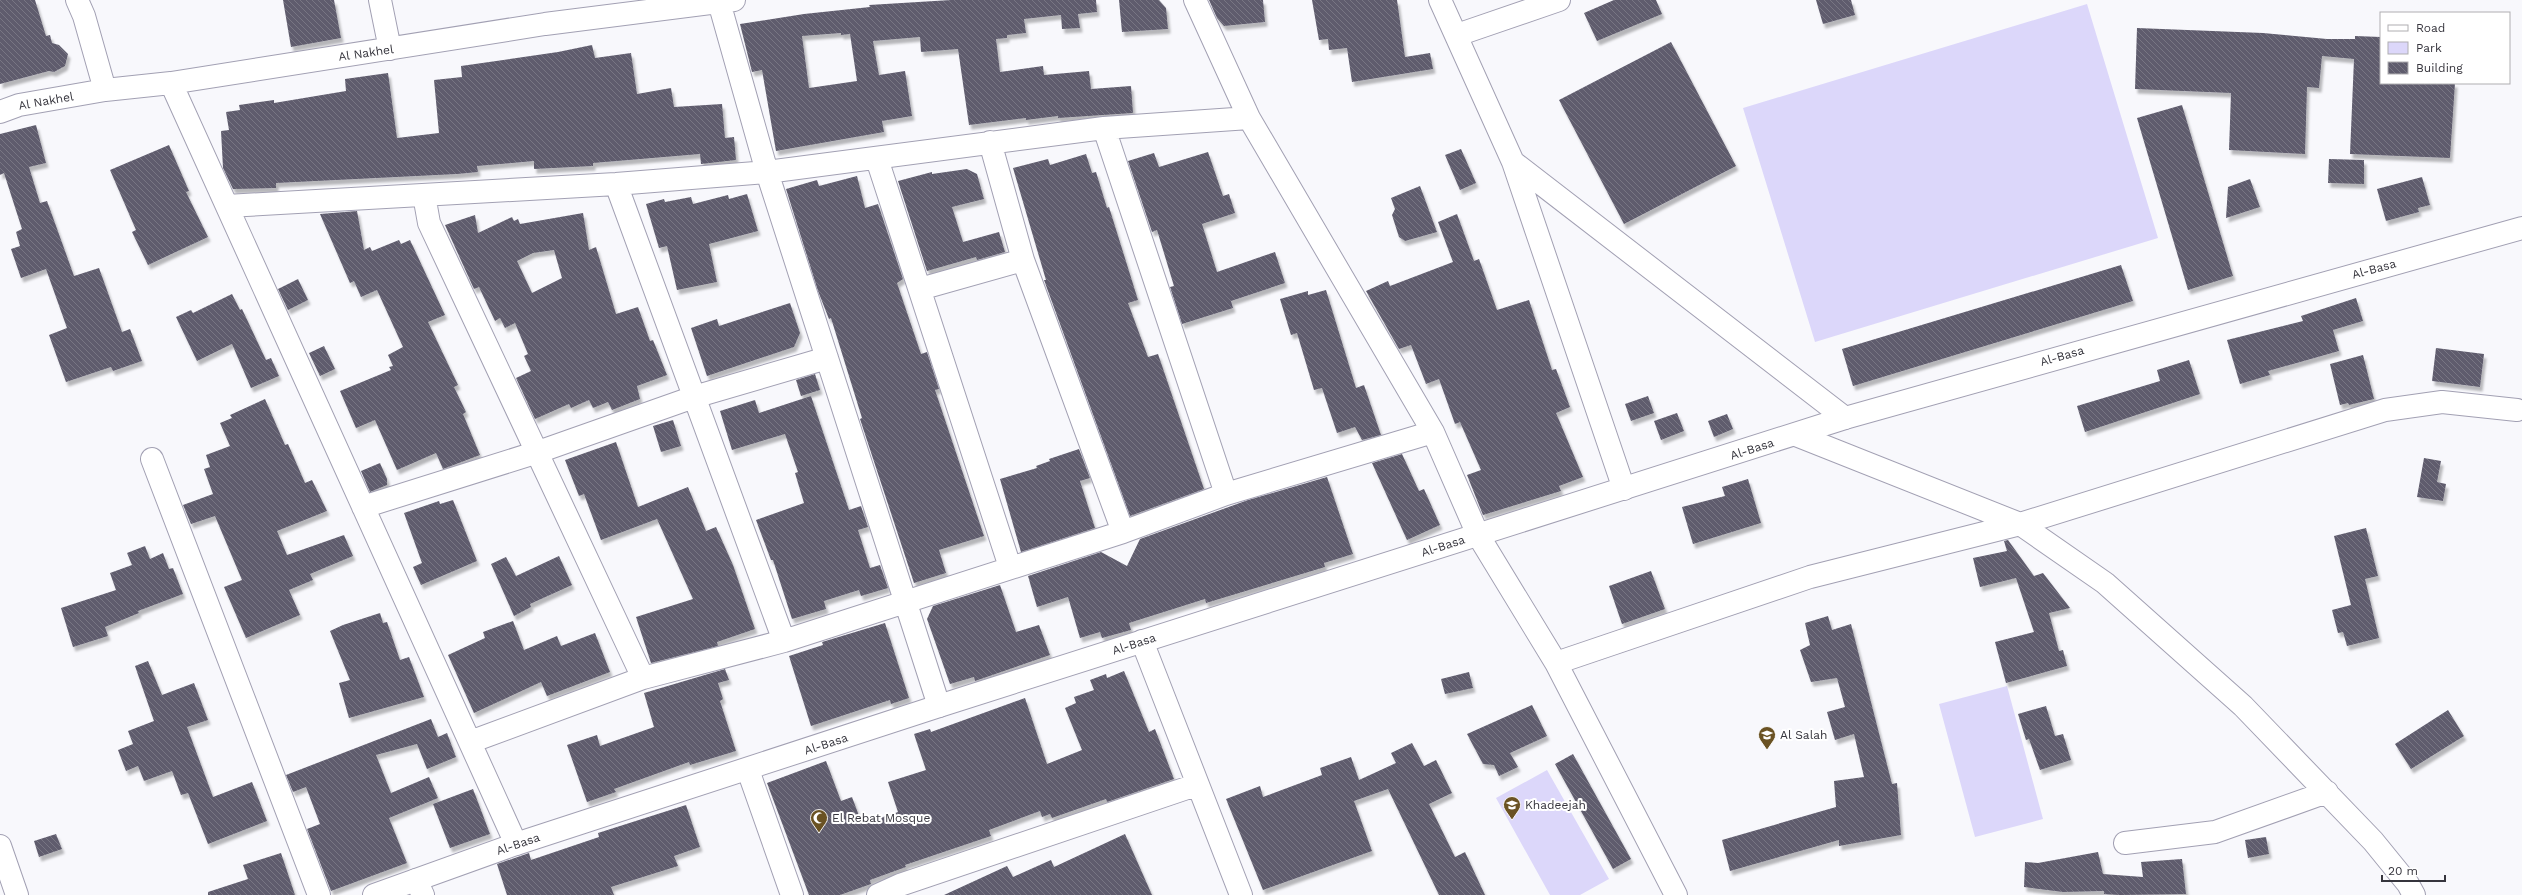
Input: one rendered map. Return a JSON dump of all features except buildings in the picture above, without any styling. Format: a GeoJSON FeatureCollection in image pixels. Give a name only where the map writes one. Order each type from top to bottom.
{"type":"FeatureCollection","features":[{"type":"Feature","properties":{"kind":"street"},"geometry":{"type":"LineString","coordinates":[[77,0],[84,16],[106,90]]}},
{"type":"Feature","properties":{"kind":"street"},"geometry":{"type":"LineString","coordinates":[[380,0],[390,49]]}},
{"type":"Feature","properties":{"kind":"street"},"geometry":{"type":"LineString","coordinates":[[1195,0],[1249,118],[1433,432],[1478,535],[1556,664],[1676,895]]}},
{"type":"Feature","properties":{"kind":"street"},"geometry":{"type":"LineString","coordinates":[[1440,0],[1513,162],[1624,489]]}},
{"type":"Feature","properties":{"kind":"street"},"geometry":{"type":"LineString","coordinates":[[1457,35],[1559,0]]}},
{"type":"Feature","properties":{"kind":"street"},"geometry":{"type":"LineString","coordinates":[[726,1],[767,172],[904,602],[939,706]]}},
{"type":"Feature","properties":{"kind":"street","name":"Al Nakhel"},"geometry":{"type":"LineString","coordinates":[[0,112],[19,105],[106,90],[171,84],[546,24],[726,1]]}},
{"type":"Feature","properties":{"kind":"street"},"geometry":{"type":"LineString","coordinates":[[171,84],[516,844]]}},
{"type":"Feature","properties":{"kind":"street"},"geometry":{"type":"LineString","coordinates":[[227,206],[616,184],[767,172],[877,159],[990,142],[1104,128],[1249,118]]}},
{"type":"Feature","properties":{"kind":"street"},"geometry":{"type":"LineString","coordinates":[[1104,128],[1226,494]]}},
{"type":"Feature","properties":{"kind":"street"},"geometry":{"type":"LineString","coordinates":[[990,142],[1023,260],[1123,532]]}},
{"type":"Feature","properties":{"kind":"street"},"geometry":{"type":"LineString","coordinates":[[877,159],[1010,567]]}},
{"type":"Feature","properties":{"kind":"street"},"geometry":{"type":"LineString","coordinates":[[1513,162],[1845,418]]}},
{"type":"Feature","properties":{"kind":"street"},"geometry":{"type":"LineString","coordinates":[[616,184],[784,640]]}},
{"type":"Feature","properties":{"kind":"street"},"geometry":{"type":"LineString","coordinates":[[424,195],[429,223],[643,678]]}},
{"type":"Feature","properties":{"kind":"street","name":"Al-Basa"},"geometry":{"type":"LineString","coordinates":[[374,895],[419,887],[516,844],[748,770],[939,706],[1796,435],[1845,418],[2522,228]]}},
{"type":"Feature","properties":{"kind":"street"},"geometry":{"type":"LineString","coordinates":[[920,289],[1023,260]]}},
{"type":"Feature","properties":{"kind":"street"},"geometry":{"type":"LineString","coordinates":[[363,507],[538,452],[694,397],[827,358]]}},
{"type":"Feature","properties":{"kind":"street"},"geometry":{"type":"LineString","coordinates":[[1556,664],[1810,577],[2020,524],[2385,410],[2442,402],[2516,410]]}},
{"type":"Feature","properties":{"kind":"street"},"geometry":{"type":"LineString","coordinates":[[470,742],[643,678],[784,640],[1123,532],[1226,494],[1433,432]]}},
{"type":"Feature","properties":{"kind":"street"},"geometry":{"type":"LineString","coordinates":[[1796,435],[2020,524],[2105,583],[2243,706],[2373,841],[2408,884],[2414,895]]}},
{"type":"Feature","properties":{"kind":"street"},"geometry":{"type":"LineString","coordinates":[[152,459],[319,895]]}},
{"type":"Feature","properties":{"kind":"street"},"geometry":{"type":"LineString","coordinates":[[1142,641],[1196,784],[1241,895]]}},
{"type":"Feature","properties":{"kind":"street"},"geometry":{"type":"LineString","coordinates":[[748,770],[792,895]]}},
{"type":"Feature","properties":{"kind":"street"},"geometry":{"type":"LineString","coordinates":[[878,895],[900,885],[1196,784]]}},
{"type":"Feature","properties":{"kind":"street"},"geometry":{"type":"LineString","coordinates":[[2124,843],[2215,832],[2327,792]]}},
{"type":"Feature","properties":{"kind":"street"},"geometry":{"type":"LineString","coordinates":[[0,846],[17,895]]}},
{"type":"Feature","properties":{"kind":"green space"},"geometry":{"type":"Polygon","coordinates":[[[2087,4],[2158,238],[1815,342],[1743,108],[2087,4]]]}},
{"type":"Feature","properties":{"kind":"green space"},"geometry":{"type":"Polygon","coordinates":[[[2007,686],[2043,819],[1975,837],[1939,704],[2007,686]]]}},
{"type":"Feature","properties":{"kind":"green space"},"geometry":{"type":"Polygon","coordinates":[[[1547,770],[1609,879],[1580,895],[1550,895],[1496,798],[1547,770]]]}},
{"type":"Feature","properties":{"kind":"place","name":"Al Salah"},"geometry":{"type":"Point","coordinates":[1767,750]}},
{"type":"Feature","properties":{"kind":"place","name":"Khadeejah"},"geometry":{"type":"Point","coordinates":[1512,820]}},
{"type":"Feature","properties":{"kind":"place","name":"El Rebat Mosque"},"geometry":{"type":"Point","coordinates":[819,833]}}]}
